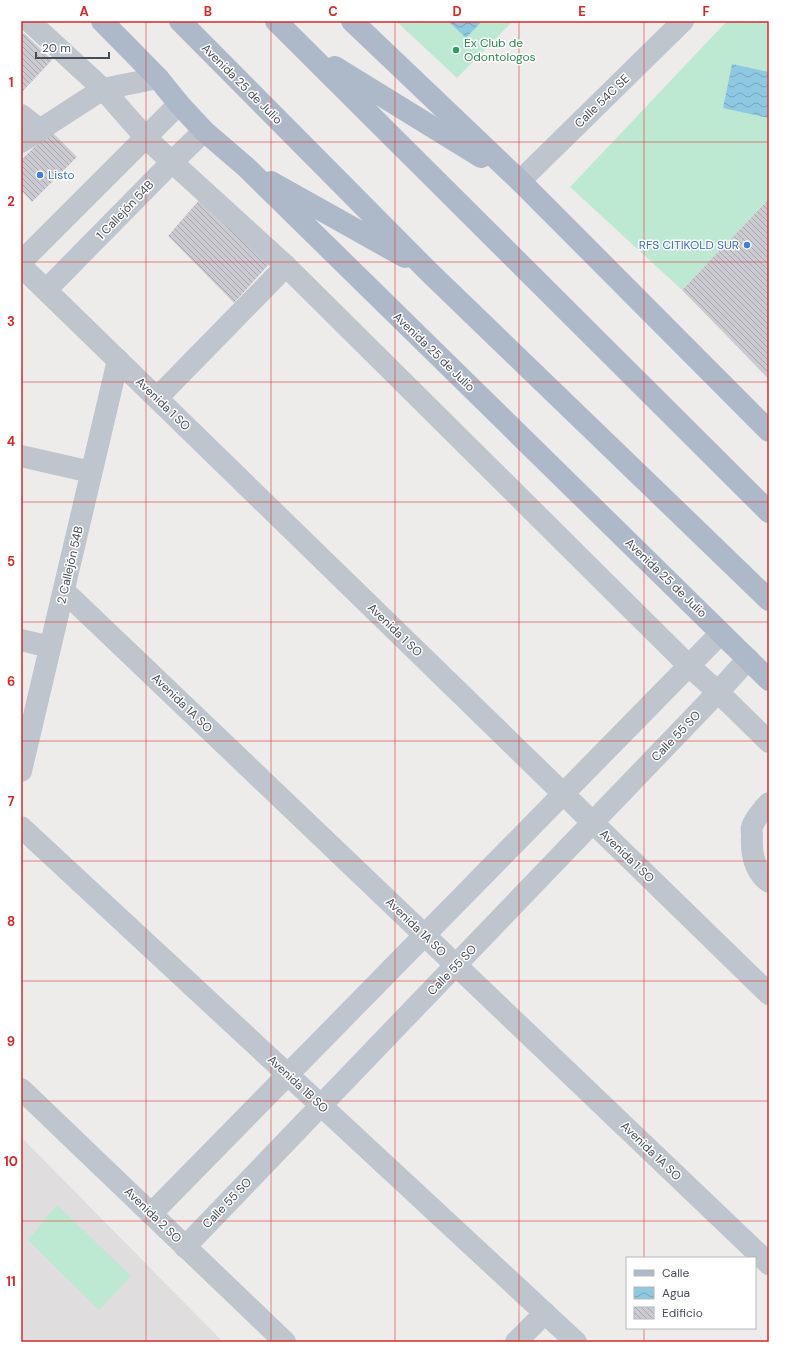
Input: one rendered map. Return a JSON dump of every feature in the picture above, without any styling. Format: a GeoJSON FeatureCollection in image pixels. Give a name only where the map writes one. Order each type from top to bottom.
{"type":"FeatureCollection","features":[{"type":"Feature","properties":{"kind":"main road","name":"Avenida 25 de Julio"},"geometry":{"type":"LineString","coordinates":[[102,21],[158,78],[204,131],[246,168],[769,680]]}},
{"type":"Feature","properties":{"kind":"main road","name":"Avenida 25 de Julio"},"geometry":{"type":"LineString","coordinates":[[180,21],[428,271],[769,600]]}},
{"type":"Feature","properties":{"kind":"main road"},"geometry":{"type":"LineString","coordinates":[[276,21],[304,47],[769,512]]}},
{"type":"Feature","properties":{"kind":"main road"},"geometry":{"type":"LineString","coordinates":[[352,21],[520,180],[769,431]]}},
{"type":"Feature","properties":{"kind":"main road"},"geometry":{"type":"LineString","coordinates":[[304,47],[520,180]]}},
{"type":"Feature","properties":{"kind":"main road"},"geometry":{"type":"LineString","coordinates":[[246,168],[428,271]]}},
{"type":"Feature","properties":{"kind":"street"},"geometry":{"type":"LineString","coordinates":[[29,21],[103,89],[146,138],[286,266],[689,666],[769,742]]}},
{"type":"Feature","properties":{"kind":"street","name":"Calle 54C SE"},"geometry":{"type":"LineString","coordinates":[[520,180],[683,21]]}},
{"type":"Feature","properties":{"kind":"street"},"geometry":{"type":"LineString","coordinates":[[21,142],[103,89],[158,78]]}},
{"type":"Feature","properties":{"kind":"street"},"geometry":{"type":"LineString","coordinates":[[21,262],[179,104]]}},
{"type":"Feature","properties":{"kind":"street"},"geometry":{"type":"LineString","coordinates":[[21,115],[40,130]]}},
{"type":"Feature","properties":{"kind":"street","name":"1 Callejón 54B"},"geometry":{"type":"LineString","coordinates":[[46,290],[204,131]]}},
{"type":"Feature","properties":{"kind":"street","name":"Avenida 1 SO"},"geometry":{"type":"LineString","coordinates":[[21,266],[769,994]]}},
{"type":"Feature","properties":{"kind":"street"},"geometry":{"type":"LineString","coordinates":[[157,398],[286,266]]}},
{"type":"Feature","properties":{"kind":"street","name":"2 Callejón 54B"},"geometry":{"type":"LineString","coordinates":[[21,771],[118,360]]}},
{"type":"Feature","properties":{"kind":"street"},"geometry":{"type":"LineString","coordinates":[[21,456],[92,472]]}},
{"type":"Feature","properties":{"kind":"street","name":"Avenida 1A SO"},"geometry":{"type":"LineString","coordinates":[[64,591],[769,1264]]}},
{"type":"Feature","properties":{"kind":"street"},"geometry":{"type":"LineString","coordinates":[[151,1214],[721,633]]}},
{"type":"Feature","properties":{"kind":"street"},"geometry":{"type":"LineString","coordinates":[[21,640],[50,647]]}},
{"type":"Feature","properties":{"kind":"street","name":"Calle 55 SO"},"geometry":{"type":"LineString","coordinates":[[185,1247],[593,823],[748,659]]}},
{"type":"Feature","properties":{"kind":"street"},"geometry":{"type":"LineString","coordinates":[[769,803],[752,826],[751,850],[756,867],[769,882]]}},
{"type":"Feature","properties":{"kind":"street","name":"Avenida 1B SO"},"geometry":{"type":"LineString","coordinates":[[21,827],[576,1342]]}},
{"type":"Feature","properties":{"kind":"street","name":"Avenida 2 SO"},"geometry":{"type":"LineString","coordinates":[[21,1089],[285,1342]]}},
{"type":"Feature","properties":{"kind":"street"},"geometry":{"type":"LineString","coordinates":[[516,1342],[545,1313]]}},
{"type":"Feature","properties":{"kind":"shaded area"},"geometry":{"type":"Polygon","coordinates":[[[21,1137],[223,1342],[21,1342],[21,1137]]]}},
{"type":"Feature","properties":{"kind":"green space","name":"Ex Club de Odontologos"},"geometry":{"type":"Polygon","coordinates":[[[396,21],[513,21],[457,78],[396,21]]]}},
{"type":"Feature","properties":{"kind":"green space"},"geometry":{"type":"Polygon","coordinates":[[[727,21],[769,21],[769,199],[682,290],[570,187],[727,21]]]}},
{"type":"Feature","properties":{"kind":"green space"},"geometry":{"type":"Polygon","coordinates":[[[57,1205],[131,1276],[99,1310],[28,1240],[57,1205]]]}},
{"type":"Feature","properties":{"kind":"water"},"geometry":{"type":"Polygon","coordinates":[[[448,21],[482,21],[466,38],[448,21]]]}},
{"type":"Feature","properties":{"kind":"water"},"geometry":{"type":"Polygon","coordinates":[[[732,64],[769,72],[769,118],[723,108],[732,64]]]}},
{"type":"Feature","properties":{"kind":"building"},"geometry":{"type":"Polygon","coordinates":[[[24,33],[52,60],[21,93],[21,36],[24,33]]]}},
{"type":"Feature","properties":{"kind":"building","name":"Listo"},"geometry":{"type":"Polygon","coordinates":[[[51,131],[77,157],[32,202],[21,190],[21,160],[51,131]]]}},
{"type":"Feature","properties":{"kind":"building"},"geometry":{"type":"Polygon","coordinates":[[[200,199],[269,264],[234,303],[168,236],[200,199]]]}},
{"type":"Feature","properties":{"kind":"building","name":"RFS CITIKOLD SUR"},"geometry":{"type":"Polygon","coordinates":[[[769,199],[769,379],[682,290],[769,199]]]}},
{"type":"Feature","properties":{"kind":"place","name":"Ex Club de Odontologos"},"geometry":{"type":"Point","coordinates":[456,50]}},
{"type":"Feature","properties":{"kind":"place","name":"Listo"},"geometry":{"type":"Point","coordinates":[40,175]}},
{"type":"Feature","properties":{"kind":"place","name":"RFS CITIKOLD SUR"},"geometry":{"type":"Point","coordinates":[747,245]}}]}
